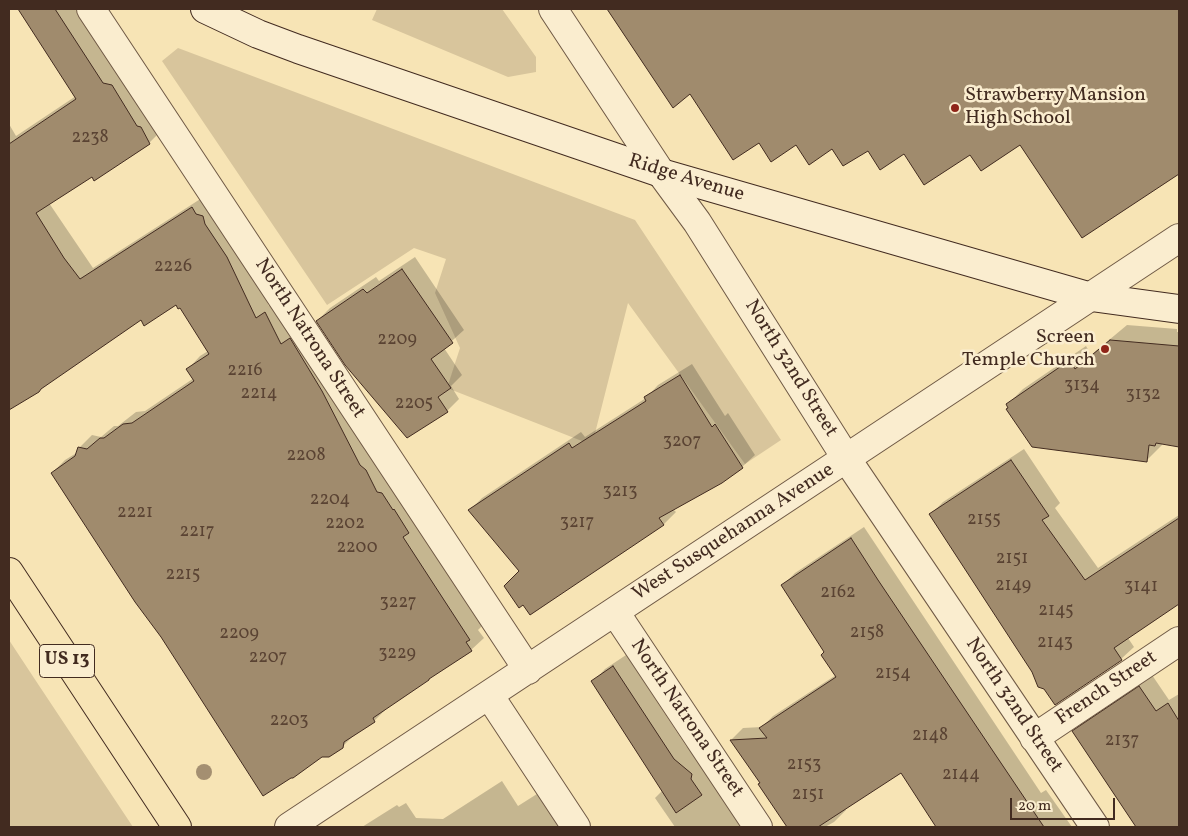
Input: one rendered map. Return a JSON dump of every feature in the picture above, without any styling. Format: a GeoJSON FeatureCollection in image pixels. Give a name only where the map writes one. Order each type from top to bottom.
{"type":"FeatureCollection","features":[{"type":"Feature","properties":{"kind":"main road","name":"US 13"},"geometry":{"type":"LineString","coordinates":[[9,572],[177,827]]}},
{"type":"Feature","properties":{"kind":"street","name":"North Natrona Street"},"geometry":{"type":"LineString","coordinates":[[91,9],[528,670]]}},
{"type":"Feature","properties":{"kind":"street","name":"Ridge Avenue"},"geometry":{"type":"LineString","coordinates":[[205,9],[258,34],[298,49],[661,173],[1091,296],[1179,309]]}},
{"type":"Feature","properties":{"kind":"street","name":"North 32nd Street"},"geometry":{"type":"LineString","coordinates":[[553,9],[661,173],[697,222],[846,458],[1095,827]]}},
{"type":"Feature","properties":{"kind":"street","name":"West Susquehanna Avenue"},"geometry":{"type":"LineString","coordinates":[[289,827],[1179,238]]}},
{"type":"Feature","properties":{"kind":"street","name":"North Natrona Street"},"geometry":{"type":"LineString","coordinates":[[615,612],[758,827]]}},
{"type":"Feature","properties":{"kind":"street","name":"French Street"},"geometry":{"type":"LineString","coordinates":[[1034,738],[1179,640]]}},
{"type":"Feature","properties":{"kind":"street"},"geometry":{"type":"LineString","coordinates":[[489,696],[576,827]]}},
{"type":"Feature","properties":{"kind":"shaded area"},"geometry":{"type":"Polygon","coordinates":[[[377,9],[502,9],[536,57],[536,72],[508,77],[372,20],[377,9]]]}},
{"type":"Feature","properties":{"kind":"shaded area"},"geometry":{"type":"Polygon","coordinates":[[[178,48],[635,220],[781,440],[745,464],[628,303],[592,445],[447,388],[460,348],[435,293],[446,259],[414,248],[327,305],[162,61],[178,48]]]}},
{"type":"Feature","properties":{"kind":"shaded area"},"geometry":{"type":"Polygon","coordinates":[[[9,640],[34,678],[133,827],[9,827],[9,640]]]}},
{"type":"Feature","properties":{"kind":"building"},"geometry":{"type":"Polygon","coordinates":[[[18,9],[55,9],[103,83],[112,85],[137,126],[141,127],[150,144],[94,181],[92,177],[36,213],[64,258],[80,279],[192,207],[196,214],[203,216],[205,224],[227,257],[256,318],[265,312],[281,344],[290,338],[322,391],[360,465],[366,470],[377,492],[382,493],[394,509],[409,533],[403,537],[470,640],[466,642],[472,651],[373,718],[375,722],[344,742],[343,748],[329,757],[322,757],[293,778],[263,796],[161,637],[135,602],[51,473],[75,456],[78,447],[87,449],[100,438],[104,438],[123,424],[132,423],[194,381],[186,369],[209,354],[180,308],[178,309],[176,305],[144,326],[141,320],[39,392],[9,410],[9,144],[76,99],[18,9]]]}},
{"type":"Feature","properties":{"kind":"building","name":"Strawberry Mansion High School"},"geometry":{"type":"Polygon","coordinates":[[[607,9],[1179,9],[1179,174],[1082,238],[1020,145],[981,171],[970,155],[924,185],[904,154],[880,170],[868,151],[843,166],[832,149],[809,165],[796,145],[771,162],[759,143],[733,160],[690,94],[673,108],[607,9]]]}},
{"type":"Feature","properties":{"kind":"building"},"geometry":{"type":"Polygon","coordinates":[[[402,269],[453,343],[431,359],[451,388],[438,397],[448,412],[407,438],[345,365],[316,321],[363,289],[367,293],[402,269]]]}},
{"type":"Feature","properties":{"kind":"building"},"geometry":{"type":"Polygon","coordinates":[[[1110,340],[1179,346],[1179,447],[1156,443],[1155,446],[1149,445],[1147,462],[1032,447],[1006,409],[1008,408],[1006,404],[1070,360],[1075,369],[1110,340]]]}},
{"type":"Feature","properties":{"kind":"building"},"geometry":{"type":"Polygon","coordinates":[[[680,375],[712,427],[715,424],[743,468],[722,483],[659,518],[664,525],[530,615],[523,605],[519,608],[504,586],[519,571],[468,510],[569,443],[572,448],[646,401],[644,397],[680,375]]]}},
{"type":"Feature","properties":{"kind":"building"},"geometry":{"type":"Polygon","coordinates":[[[1011,460],[1049,516],[1042,520],[1085,580],[1179,518],[1179,604],[1114,648],[1122,660],[1055,705],[1044,689],[1038,687],[1032,672],[929,514],[1011,460]]]}},
{"type":"Feature","properties":{"kind":"building"},"geometry":{"type":"Polygon","coordinates":[[[851,538],[1044,827],[936,827],[901,773],[818,827],[787,827],[758,784],[760,783],[730,740],[767,738],[759,728],[836,677],[821,655],[824,652],[781,585],[851,538]]]}},
{"type":"Feature","properties":{"kind":"building"},"geometry":{"type":"Polygon","coordinates":[[[613,666],[674,759],[692,774],[691,779],[702,795],[676,813],[591,681],[613,666]]]}},
{"type":"Feature","properties":{"kind":"building"},"geometry":{"type":"Polygon","coordinates":[[[1139,686],[1156,711],[1168,703],[1179,721],[1179,827],[1136,827],[1072,731],[1139,686]]]}},
{"type":"Feature","properties":{"kind":"place","name":"Strawberry Mansion High School"},"geometry":{"type":"Point","coordinates":[955,108]}},
{"type":"Feature","properties":{"kind":"place","name":"Screen Temple Church"},"geometry":{"type":"Point","coordinates":[1105,349]}}]}
